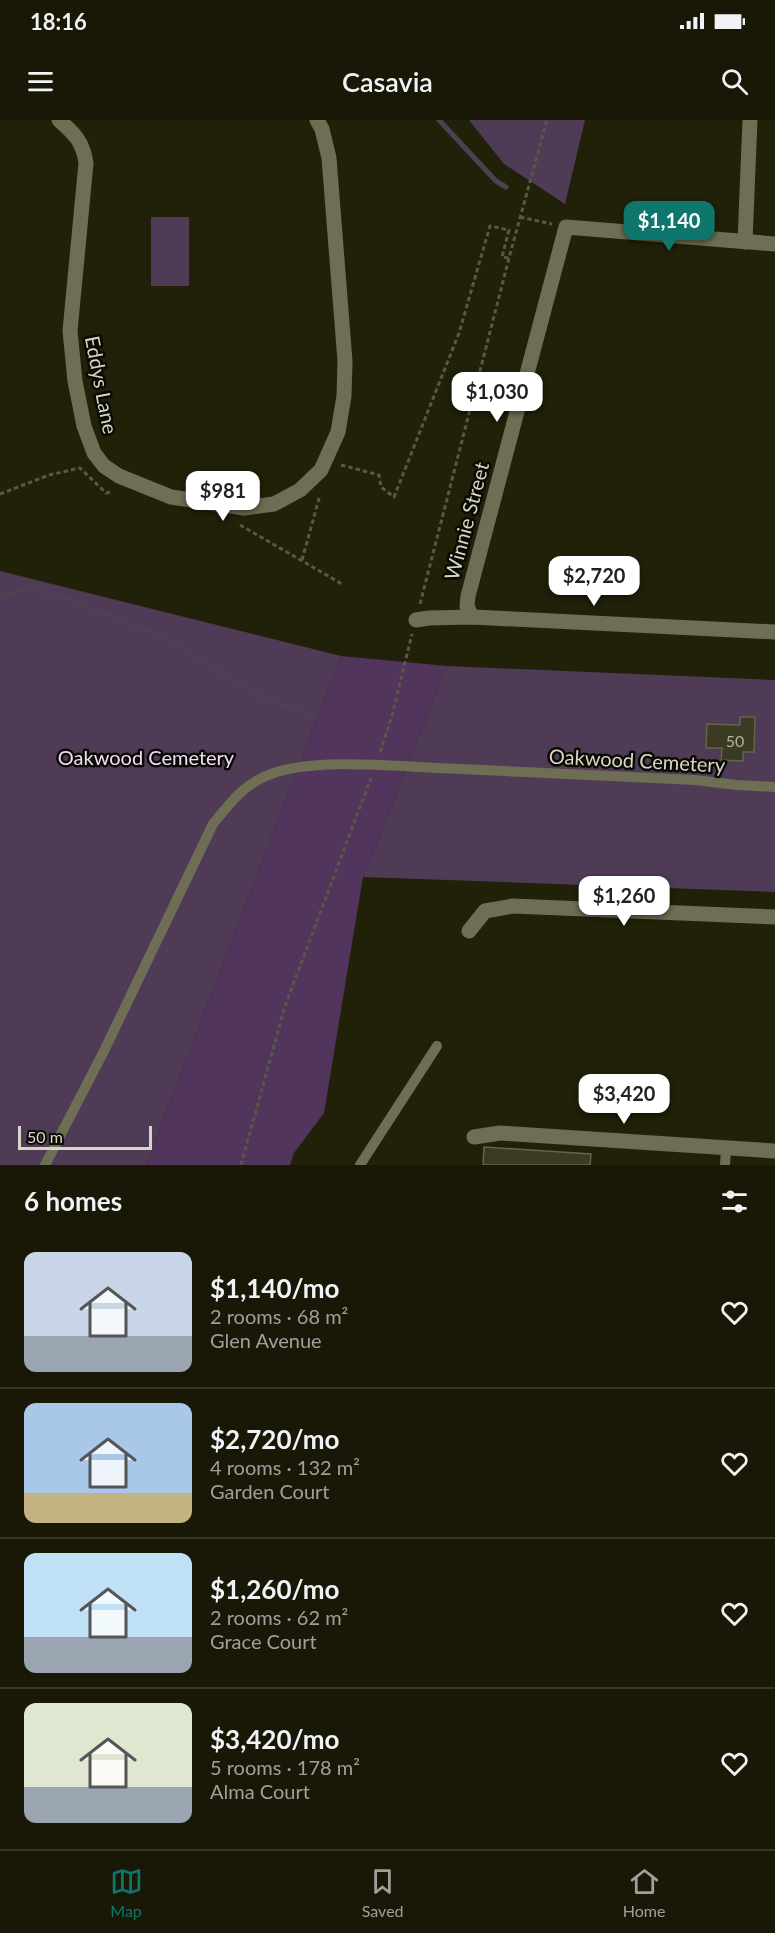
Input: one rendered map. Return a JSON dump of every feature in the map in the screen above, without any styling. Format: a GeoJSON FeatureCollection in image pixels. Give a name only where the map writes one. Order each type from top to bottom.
{"type":"FeatureCollection","features":[{"type":"Feature","properties":{"kind":"street","name":"Eddys Lane"},"geometry":{"type":"LineString","coordinates":[[59,120],[71,130],[84,148],[86,163],[70,330],[75,381],[84,426],[94,453],[104,466],[119,476],[171,497],[244,508],[274,504],[300,490],[321,470],[338,432],[344,396],[345,361],[328,158],[322,129],[317,120]]}},
{"type":"Feature","properties":{"kind":"street"},"geometry":{"type":"LineString","coordinates":[[745,242],[750,120]]}},
{"type":"Feature","properties":{"kind":"street"},"geometry":{"type":"LineString","coordinates":[[566,227],[775,244]]}},
{"type":"Feature","properties":{"kind":"street","name":"Winnie Street"},"geometry":{"type":"LineString","coordinates":[[472,616],[467,606],[468,596],[566,227]]}},
{"type":"Feature","properties":{"kind":"street"},"geometry":{"type":"LineString","coordinates":[[416,620],[472,616],[775,632]]}},
{"type":"Feature","properties":{"kind":"street"},"geometry":{"type":"LineString","coordinates":[[469,931],[485,911],[513,906],[775,917]]}},
{"type":"Feature","properties":{"kind":"street"},"geometry":{"type":"LineString","coordinates":[[474,1137],[500,1133],[775,1151]]}},
{"type":"Feature","properties":{"kind":"lane","name":"Oakwood Cemetery"},"geometry":{"type":"LineString","coordinates":[[45,1165],[114,1030],[213,824],[238,793],[271,774],[306,767],[334,765],[396,766],[695,780],[775,787]]}},
{"type":"Feature","properties":{"kind":"lane"},"geometry":{"type":"LineString","coordinates":[[360,1165],[437,1046]]}},
{"type":"Feature","properties":{"kind":"lane"},"geometry":{"type":"LineString","coordinates":[[725,1165],[726,1148]]}},
{"type":"Feature","properties":{"kind":"path"},"geometry":{"type":"LineString","coordinates":[[377,761],[392,716],[509,258],[548,120]]}},
{"type":"Feature","properties":{"kind":"path"},"geometry":{"type":"LineString","coordinates":[[520,217],[566,227]]}},
{"type":"Feature","properties":{"kind":"path"},"geometry":{"type":"LineString","coordinates":[[326,459],[379,475],[381,487],[394,497],[459,333],[490,226],[509,230],[502,258],[509,258]]}},
{"type":"Feature","properties":{"kind":"path"},"geometry":{"type":"LineString","coordinates":[[302,560],[321,492]]}},
{"type":"Feature","properties":{"kind":"path"},"geometry":{"type":"LineString","coordinates":[[240,1165],[285,1006],[373,772]]}},
{"type":"Feature","properties":{"kind":"green space"},"geometry":{"type":"Polygon","coordinates":[[[469,120],[585,120],[565,204],[504,164],[469,120]]]}},
{"type":"Feature","properties":{"kind":"green space"},"geometry":{"type":"Polygon","coordinates":[[[151,217],[189,217],[189,286],[151,286],[151,217]]]}},
{"type":"Feature","properties":{"kind":"green space","name":"Oakwood Cemetery"},"geometry":{"type":"Polygon","coordinates":[[[0,571],[341,656],[146,1165],[0,1165],[0,571]]]}},
{"type":"Feature","properties":{"kind":"green space"},"geometry":{"type":"Polygon","coordinates":[[[447,666],[775,680],[775,892],[363,877],[447,666]]]}},
{"type":"Feature","properties":{"kind":"shaded area"},"geometry":{"type":"Polygon","coordinates":[[[341,656],[447,666],[363,877],[324,1113],[294,1153],[290,1165],[146,1165],[341,656]]]}},
{"type":"Feature","properties":{"kind":"building"},"geometry":{"type":"Polygon","coordinates":[[[740,717],[755,717],[754,752],[743,752],[743,761],[721,760],[722,748],[706,748],[707,724],[740,725],[740,717]]]}},
{"type":"Feature","properties":{"kind":"building"},"geometry":{"type":"Polygon","coordinates":[[[484,1147],[591,1154],[590,1165],[483,1165],[484,1147]]]}},
{"type":"Feature","properties":{"kind":"waterway"},"geometry":{"type":"LineString","coordinates":[[439,120],[496,181],[506,187]]}},
{"type":"Feature","properties":{"kind":"waterway"},"geometry":{"type":"LineString","coordinates":[[0,596],[31,588],[68,599],[168,639],[255,694],[310,715]]}}]}
